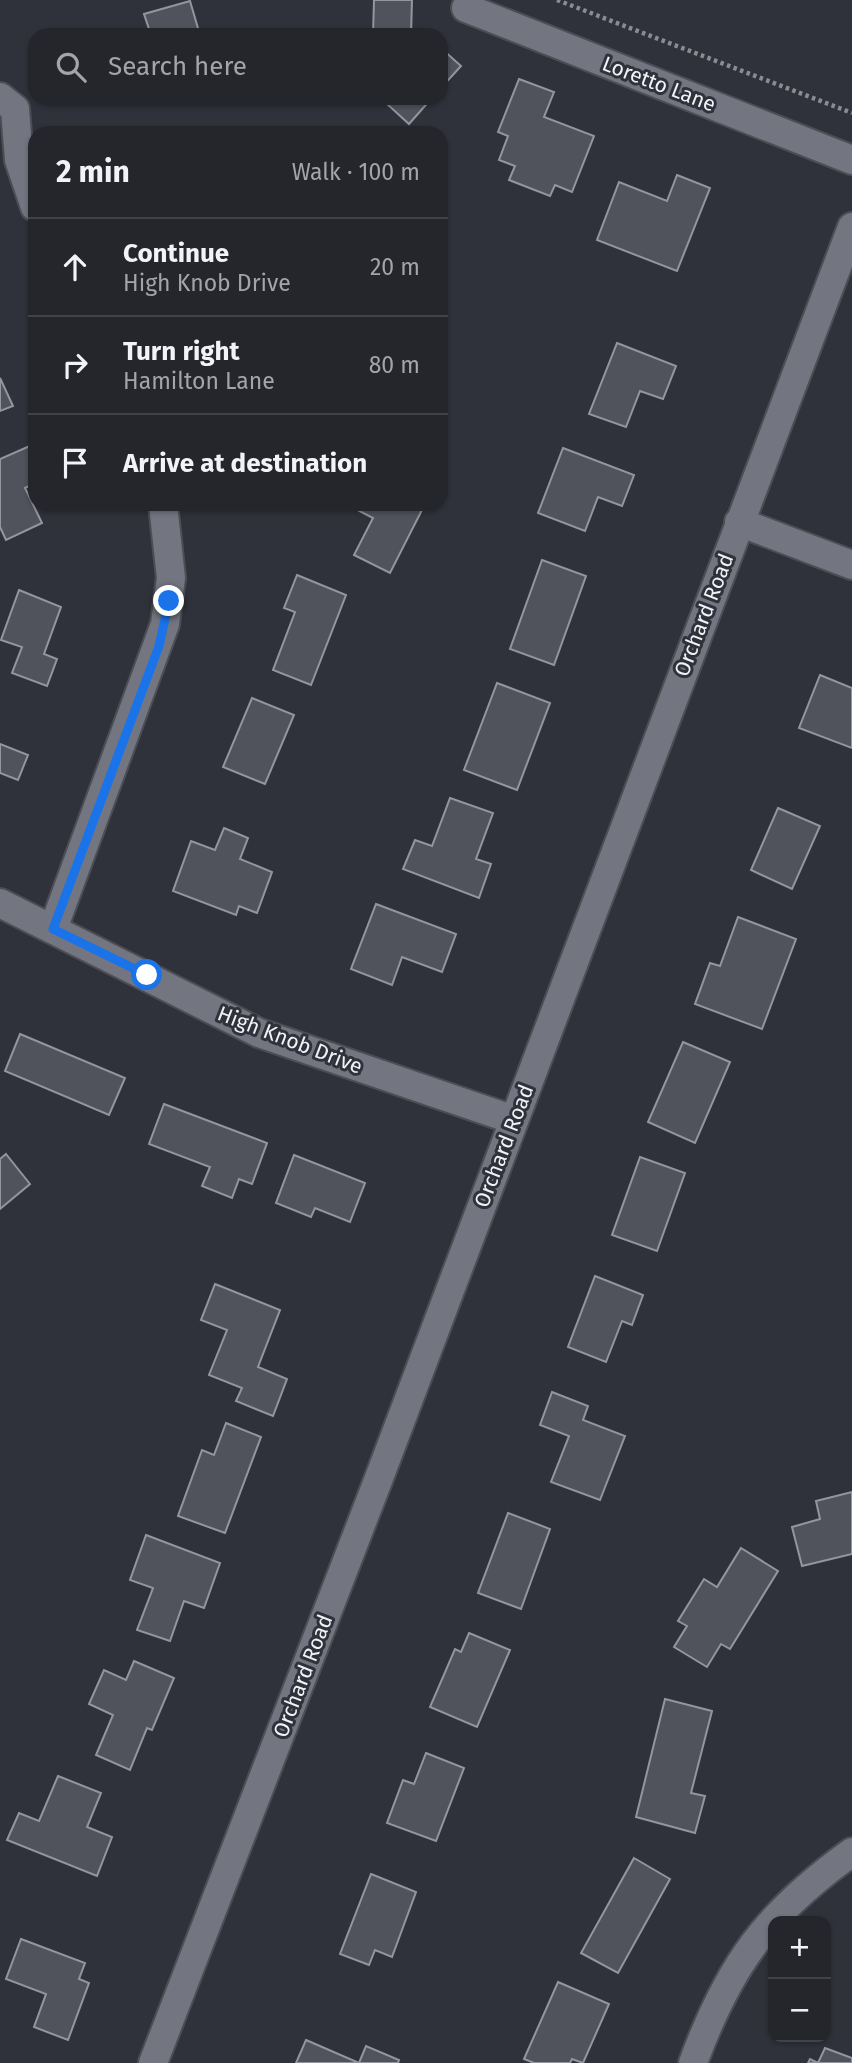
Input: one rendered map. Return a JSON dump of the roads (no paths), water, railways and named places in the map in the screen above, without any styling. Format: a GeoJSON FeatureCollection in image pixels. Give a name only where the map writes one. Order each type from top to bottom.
{"type":"FeatureCollection","features":[{"type":"Feature","properties":{"kind":"street","name":"Loretto Lane"},"geometry":{"type":"LineString","coordinates":[[466,8],[852,160]]}},
{"type":"Feature","properties":{"kind":"street"},"geometry":{"type":"LineString","coordinates":[[0,97],[15,109],[19,160],[28,186]]}},
{"type":"Feature","properties":{"kind":"street","name":"Orchard Road"},"geometry":{"type":"LineString","coordinates":[[153,2063],[852,227]]}},
{"type":"Feature","properties":{"kind":"street"},"geometry":{"type":"LineString","coordinates":[[53,929],[165,624],[171,578],[164,511]]}},
{"type":"Feature","properties":{"kind":"street"},"geometry":{"type":"LineString","coordinates":[[738,522],[852,565]]}},
{"type":"Feature","properties":{"kind":"street","name":"High Knob Drive"},"geometry":{"type":"LineString","coordinates":[[0,903],[259,1033],[514,1120]]}},
{"type":"Feature","properties":{"kind":"street"},"geometry":{"type":"LineString","coordinates":[[693,2063],[726,1984],[757,1937],[803,1889],[852,1852]]}}]}
